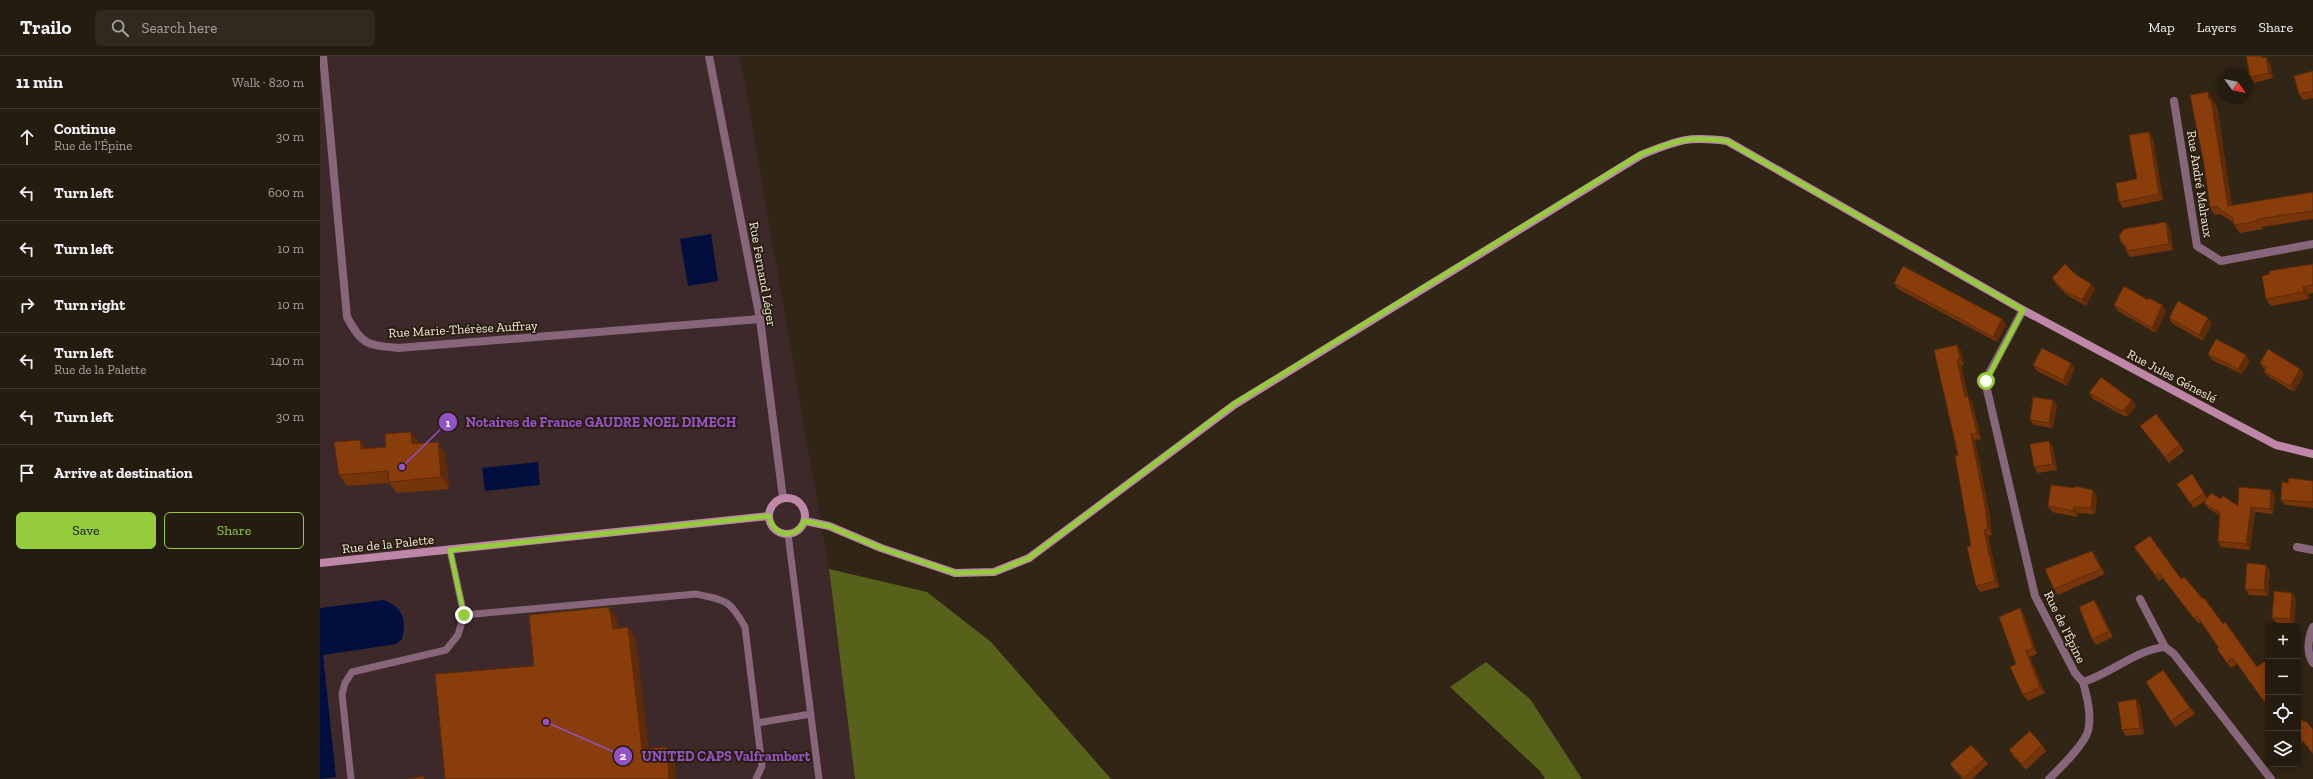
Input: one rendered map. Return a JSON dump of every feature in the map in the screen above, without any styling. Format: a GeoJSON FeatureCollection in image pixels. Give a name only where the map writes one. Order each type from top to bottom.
{"type":"FeatureCollection","features":[{"type":"Feature","properties":{"kind":"street","name":"Rue Marie-Thérèse Auffray"},"geometry":{"type":"LineString","coordinates":[[323,56],[347,317],[356,335],[370,345],[398,348],[760,319]]}},
{"type":"Feature","properties":{"kind":"street","name":"Rue Fernand Léger"},"geometry":{"type":"LineString","coordinates":[[710,56],[760,319],[783,498]]}},
{"type":"Feature","properties":{"kind":"street","name":"Rue André Malraux"},"geometry":{"type":"LineString","coordinates":[[2174,101],[2198,246],[2221,261],[2313,244]]}},
{"type":"Feature","properties":{"kind":"street","name":"Rue Jules Géneslé"},"geometry":{"type":"LineString","coordinates":[[804,521],[829,526],[881,548],[955,573],[994,572],[1029,558],[1234,404],[1641,154],[1678,140],[1700,138],[1727,141],[2023,310],[2276,445],[2313,454]]}},
{"type":"Feature","properties":{"kind":"street","name":"Rue de l'Épine"},"geometry":{"type":"LineString","coordinates":[[2023,310],[1986,381],[2035,596],[2075,673],[2083,682],[2094,679],[2152,648],[2165,647]]}},
{"type":"Feature","properties":{"kind":"street"},"geometry":{"type":"LineString","coordinates":[[783,498],[789,498],[800,503],[805,514],[804,521],[798,530],[788,534],[777,531],[770,522],[769,516],[772,505],[783,498]]}},
{"type":"Feature","properties":{"kind":"street","name":"Rue de la Palette"},"geometry":{"type":"LineString","coordinates":[[320,563],[769,516]]}},
{"type":"Feature","properties":{"kind":"street"},"geometry":{"type":"LineString","coordinates":[[2297,547],[2313,550]]}},
{"type":"Feature","properties":{"kind":"street"},"geometry":{"type":"LineString","coordinates":[[2140,599],[2165,647],[2174,654],[2271,779]]}},
{"type":"Feature","properties":{"kind":"street"},"geometry":{"type":"LineString","coordinates":[[2313,627],[2308,646],[2310,658],[2313,663]]}},
{"type":"Feature","properties":{"kind":"street"},"geometry":{"type":"LineString","coordinates":[[2049,779],[2069,759],[2088,731],[2089,706],[2083,682]]}},
{"type":"Feature","properties":{"kind":"lane"},"geometry":{"type":"LineString","coordinates":[[788,534],[819,779]]}},
{"type":"Feature","properties":{"kind":"lane"},"geometry":{"type":"LineString","coordinates":[[351,779],[342,694],[345,683],[352,672],[446,650],[458,635],[464,615],[450,550]]}},
{"type":"Feature","properties":{"kind":"lane"},"geometry":{"type":"LineString","coordinates":[[464,615],[696,594],[718,598],[734,607],[745,627],[762,766],[756,779]]}},
{"type":"Feature","properties":{"kind":"lane"},"geometry":{"type":"LineString","coordinates":[[757,723],[811,714]]}},
{"type":"Feature","properties":{"kind":"shaded area"},"geometry":{"type":"Polygon","coordinates":[[[320,56],[740,56],[829,569],[855,779],[320,779],[320,56]]]}},
{"type":"Feature","properties":{"kind":"shaded area"},"geometry":{"type":"Polygon","coordinates":[[[711,234],[718,281],[688,286],[680,239],[711,234]]]}},
{"type":"Feature","properties":{"kind":"shaded area"},"geometry":{"type":"Polygon","coordinates":[[[538,462],[540,485],[485,491],[482,468],[538,462]]]}},
{"type":"Feature","properties":{"kind":"shaded area"},"geometry":{"type":"Polygon","coordinates":[[[384,600],[396,607],[402,615],[404,626],[402,639],[396,644],[323,655],[336,777],[320,779],[320,608],[384,600]]]}},
{"type":"Feature","properties":{"kind":"green space"},"geometry":{"type":"Polygon","coordinates":[[[829,569],[927,592],[991,642],[1111,779],[855,779],[829,569]]]}},
{"type":"Feature","properties":{"kind":"green space"},"geometry":{"type":"Polygon","coordinates":[[[1486,662],[1530,699],[1582,779],[1545,779],[1540,771],[1450,687],[1486,662]]]}},
{"type":"Feature","properties":{"kind":"building"},"geometry":{"type":"Polygon","coordinates":[[[2246,56],[2262,56],[2262,58],[2266,57],[2269,73],[2253,76],[2253,68],[2248,68],[2246,56]]]}},
{"type":"Feature","properties":{"kind":"building"},"geometry":{"type":"Polygon","coordinates":[[[2313,71],[2313,91],[2299,94],[2294,76],[2313,71]]]}},
{"type":"Feature","properties":{"kind":"building"},"geometry":{"type":"Polygon","coordinates":[[[2208,92],[2209,99],[2211,99],[2228,206],[2313,192],[2313,211],[2257,219],[2258,221],[2234,225],[2233,218],[2215,206],[2210,208],[2204,164],[2190,95],[2208,92]]]}},
{"type":"Feature","properties":{"kind":"building"},"geometry":{"type":"Polygon","coordinates":[[[2149,132],[2159,194],[2119,202],[2116,183],[2137,179],[2129,135],[2149,132]]]}},
{"type":"Feature","properties":{"kind":"building"},"geometry":{"type":"Polygon","coordinates":[[[2166,222],[2169,244],[2126,251],[2126,246],[2121,242],[2119,236],[2124,229],[2166,222]]]}},
{"type":"Feature","properties":{"kind":"building"},"geometry":{"type":"Polygon","coordinates":[[[2065,264],[2075,274],[2091,284],[2082,300],[2063,290],[2052,278],[2065,264]]]}},
{"type":"Feature","properties":{"kind":"building"},"geometry":{"type":"Polygon","coordinates":[[[2313,264],[2313,285],[2303,287],[2304,292],[2266,299],[2262,276],[2270,274],[2269,271],[2313,264]]]}},
{"type":"Feature","properties":{"kind":"building"},"geometry":{"type":"Polygon","coordinates":[[[1903,266],[2002,319],[1993,337],[1894,283],[1903,266]]]}},
{"type":"Feature","properties":{"kind":"building"},"geometry":{"type":"Polygon","coordinates":[[[2124,286],[2148,300],[2149,298],[2162,305],[2152,328],[2114,305],[2124,286]]]}},
{"type":"Feature","properties":{"kind":"building"},"geometry":{"type":"Polygon","coordinates":[[[2178,301],[2208,318],[2199,335],[2169,318],[2178,301]]]}},
{"type":"Feature","properties":{"kind":"building"},"geometry":{"type":"Polygon","coordinates":[[[2216,339],[2246,355],[2238,369],[2208,354],[2216,339]]]}},
{"type":"Feature","properties":{"kind":"building"},"geometry":{"type":"Polygon","coordinates":[[[1957,345],[1960,359],[1957,360],[1965,397],[1968,396],[1977,433],[1971,434],[1985,506],[1988,529],[1984,530],[1995,581],[1976,586],[1967,547],[1971,546],[1955,456],[1958,455],[1934,350],[1957,345]]]}},
{"type":"Feature","properties":{"kind":"building"},"geometry":{"type":"Polygon","coordinates":[[[2042,348],[2071,363],[2063,380],[2033,365],[2042,348]]]}},
{"type":"Feature","properties":{"kind":"building"},"geometry":{"type":"Polygon","coordinates":[[[2268,349],[2300,369],[2290,386],[2264,372],[2267,367],[2260,363],[2268,349]]]}},
{"type":"Feature","properties":{"kind":"building"},"geometry":{"type":"Polygon","coordinates":[[[2101,377],[2132,400],[2124,410],[2120,410],[2089,393],[2101,377]]]}},
{"type":"Feature","properties":{"kind":"building"},"geometry":{"type":"Polygon","coordinates":[[[2033,397],[2053,400],[2049,423],[2030,420],[2033,397]]]}},
{"type":"Feature","properties":{"kind":"building"},"geometry":{"type":"Polygon","coordinates":[[[2156,414],[2180,445],[2165,457],[2140,426],[2156,414]]]}},
{"type":"Feature","properties":{"kind":"building"},"geometry":{"type":"Polygon","coordinates":[[[411,432],[412,444],[438,442],[441,477],[389,482],[388,471],[339,475],[334,442],[360,440],[361,449],[386,447],[385,434],[411,432]]]}},
{"type":"Feature","properties":{"kind":"building"},"geometry":{"type":"Polygon","coordinates":[[[2049,441],[2053,464],[2034,467],[2030,444],[2049,441]]]}},
{"type":"Feature","properties":{"kind":"building"},"geometry":{"type":"Polygon","coordinates":[[[2192,474],[2204,493],[2190,503],[2177,484],[2192,474]]]}},
{"type":"Feature","properties":{"kind":"building"},"geometry":{"type":"Polygon","coordinates":[[[2289,478],[2313,481],[2313,502],[2281,500],[2282,482],[2288,483],[2289,478]]]}},
{"type":"Feature","properties":{"kind":"building"},"geometry":{"type":"Polygon","coordinates":[[[2051,485],[2075,488],[2075,486],[2093,490],[2091,508],[2074,507],[2073,511],[2048,506],[2051,485]]]}},
{"type":"Feature","properties":{"kind":"building"},"geometry":{"type":"Polygon","coordinates":[[[2239,487],[2271,490],[2270,509],[2251,507],[2246,544],[2218,541],[2220,513],[2204,503],[2211,493],[2221,499],[2223,496],[2238,506],[2239,487]]]}},
{"type":"Feature","properties":{"kind":"building"},"geometry":{"type":"Polygon","coordinates":[[[2150,536],[2181,579],[2184,577],[2203,599],[2204,598],[2223,624],[2225,622],[2257,667],[2265,661],[2265,703],[2233,658],[2227,663],[2217,649],[2219,648],[2197,616],[2194,618],[2159,573],[2155,575],[2134,547],[2150,536]]]}},
{"type":"Feature","properties":{"kind":"building"},"geometry":{"type":"Polygon","coordinates":[[[2092,551],[2101,569],[2054,589],[2045,569],[2092,551]]]}},
{"type":"Feature","properties":{"kind":"building"},"geometry":{"type":"Polygon","coordinates":[[[2247,563],[2266,565],[2264,590],[2245,589],[2247,563]]]}},
{"type":"Feature","properties":{"kind":"building"},"geometry":{"type":"Polygon","coordinates":[[[2274,591],[2292,593],[2290,619],[2272,618],[2274,591]]]}},
{"type":"Feature","properties":{"kind":"building"},"geometry":{"type":"Polygon","coordinates":[[[2094,600],[2109,631],[2092,639],[2079,607],[2094,600]]]}},
{"type":"Feature","properties":{"kind":"building"},"geometry":{"type":"Polygon","coordinates":[[[609,607],[613,629],[628,627],[642,749],[667,747],[669,779],[445,779],[435,674],[534,666],[529,615],[609,607]]]}},
{"type":"Feature","properties":{"kind":"building"},"geometry":{"type":"Polygon","coordinates":[[[2020,608],[2033,648],[2026,651],[2040,687],[2023,695],[2010,667],[2016,664],[1999,617],[2020,608]]]}},
{"type":"Feature","properties":{"kind":"building"},"geometry":{"type":"Polygon","coordinates":[[[2163,670],[2190,708],[2171,721],[2146,682],[2163,670]]]}},
{"type":"Feature","properties":{"kind":"building"},"geometry":{"type":"Polygon","coordinates":[[[2136,699],[2140,728],[2122,730],[2118,702],[2136,699]]]}},
{"type":"Feature","properties":{"kind":"building"},"geometry":{"type":"Polygon","coordinates":[[[2301,718],[2304,722],[2306,721],[2313,730],[2313,754],[2301,739],[2301,718]]]}},
{"type":"Feature","properties":{"kind":"building"},"geometry":{"type":"Polygon","coordinates":[[[2030,731],[2042,745],[2022,764],[2009,750],[2030,731]]]}},
{"type":"Feature","properties":{"kind":"building"},"geometry":{"type":"Polygon","coordinates":[[[1971,745],[1984,759],[1964,778],[1950,764],[1971,745]]]}},
{"type":"Feature","properties":{"kind":"building"},"geometry":{"type":"Polygon","coordinates":[[[424,776],[424,779],[407,779],[424,776]]]}},
{"type":"Feature","properties":{"kind":"place","name":"Notaires de France GAUDRE NOEL DIMECH"},"geometry":{"type":"Point","coordinates":[402,467]}},
{"type":"Feature","properties":{"kind":"place","name":"UNITED CAPS Valframbert"},"geometry":{"type":"Point","coordinates":[546,722]}},
{"type":"Feature","properties":{"kind":"route"},"geometry":{"type":"LineString","coordinates":[[464,615],[450,550],[769,516],[773,527],[782,533],[794,533],[802,526],[804,521],[829,526],[881,548],[955,573],[994,572],[1029,558],[1234,404],[1641,154],[1678,140],[1700,138],[1727,141],[2023,310],[1986,381]]}}]}
